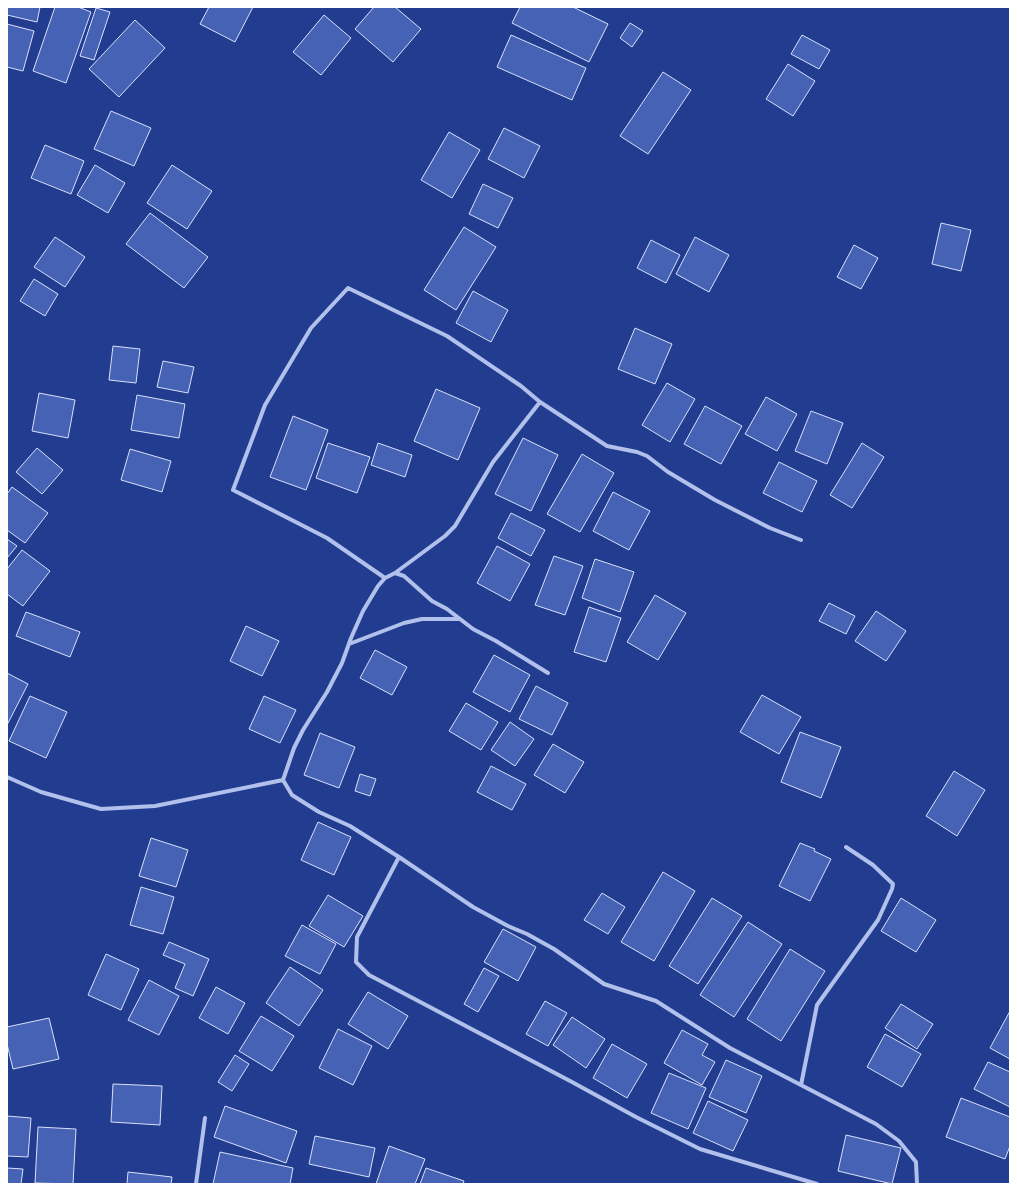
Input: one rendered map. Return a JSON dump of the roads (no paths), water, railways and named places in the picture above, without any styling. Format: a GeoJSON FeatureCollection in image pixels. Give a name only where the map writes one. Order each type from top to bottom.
{"type":"FeatureCollection","features":[{"type":"Feature","properties":{"kind":"street"},"geometry":{"type":"LineString","coordinates":[[385,578],[327,538],[233,490],[265,405],[311,328],[348,288],[447,336],[521,386],[540,402],[607,446],[637,452],[647,456],[668,472],[736,512],[770,528],[801,540]]}},
{"type":"Feature","properties":{"kind":"street"},"geometry":{"type":"LineString","coordinates":[[540,402],[493,462],[455,526],[445,536],[395,573],[385,578],[378,586],[363,610],[342,663],[327,692],[303,730],[294,748],[283,780],[292,795],[318,812],[350,826],[473,907],[554,949],[604,984],[656,1001],[730,1048],[876,1124],[899,1141],[916,1162],[917,1184]]}},
{"type":"Feature","properties":{"kind":"street"},"geometry":{"type":"LineString","coordinates":[[395,573],[404,576],[432,601],[473,629],[496,641],[548,673]]}},
{"type":"Feature","properties":{"kind":"street"},"geometry":{"type":"LineString","coordinates":[[349,644],[404,623],[422,619],[460,619]]}},
{"type":"Feature","properties":{"kind":"street"},"geometry":{"type":"LineString","coordinates":[[7,777],[41,792],[101,809],[155,806],[283,780]]}},
{"type":"Feature","properties":{"kind":"street"},"geometry":{"type":"LineString","coordinates":[[801,1085],[818,1005],[878,920],[893,884],[873,864],[846,847]]}},
{"type":"Feature","properties":{"kind":"street"},"geometry":{"type":"LineString","coordinates":[[399,857],[357,937],[356,962],[369,975],[636,1117],[700,1149],[817,1184]]}},
{"type":"Feature","properties":{"kind":"street"},"geometry":{"type":"LineString","coordinates":[[196,1184],[205,1118]]}}]}
